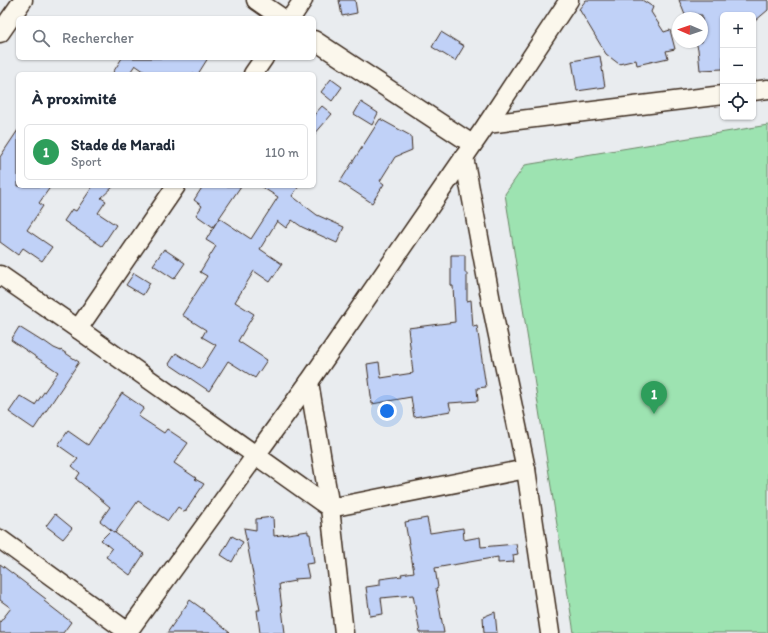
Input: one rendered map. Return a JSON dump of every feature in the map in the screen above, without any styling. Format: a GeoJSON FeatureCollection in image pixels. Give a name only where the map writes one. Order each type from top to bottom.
{"type":"FeatureCollection","features":[{"type":"Feature","properties":{"kind":"street"},"geometry":{"type":"LineString","coordinates":[[0,33],[23,0]]}},
{"type":"Feature","properties":{"kind":"street"},"geometry":{"type":"LineString","coordinates":[[256,0],[279,16]]}},
{"type":"Feature","properties":{"kind":"street"},"geometry":{"type":"LineString","coordinates":[[292,16],[304,0]]}},
{"type":"Feature","properties":{"kind":"street"},"geometry":{"type":"LineString","coordinates":[[0,539],[128,632],[309,382],[487,124],[569,0]]}},
{"type":"Feature","properties":{"kind":"street"},"geometry":{"type":"LineString","coordinates":[[316,41],[468,151],[494,312],[526,469],[550,633]]}},
{"type":"Feature","properties":{"kind":"street"},"geometry":{"type":"LineString","coordinates":[[254,72],[263,60]]}},
{"type":"Feature","properties":{"kind":"street"},"geometry":{"type":"LineString","coordinates":[[756,91],[768,89]]}},
{"type":"Feature","properties":{"kind":"street"},"geometry":{"type":"LineString","coordinates":[[487,124],[720,95]]}},
{"type":"Feature","properties":{"kind":"street"},"geometry":{"type":"LineString","coordinates":[[78,328],[175,188]]}},
{"type":"Feature","properties":{"kind":"street"},"geometry":{"type":"LineString","coordinates":[[0,275],[78,328],[330,508],[526,469]]}},
{"type":"Feature","properties":{"kind":"street"},"geometry":{"type":"LineString","coordinates":[[309,382],[330,508],[344,633]]}},
{"type":"Feature","properties":{"kind":"green space"},"geometry":{"type":"Polygon","coordinates":[[[768,125],[768,633],[574,633],[505,194],[525,165],[768,125]]]}},
{"type":"Feature","properties":{"kind":"building"},"geometry":{"type":"Polygon","coordinates":[[[339,0],[355,0],[357,13],[342,16],[339,0]]]}},
{"type":"Feature","properties":{"kind":"building"},"geometry":{"type":"Polygon","coordinates":[[[586,0],[642,0],[653,7],[651,12],[664,32],[670,30],[672,48],[675,49],[666,51],[668,58],[637,65],[636,60],[619,64],[606,54],[579,9],[586,0]]]}},
{"type":"Feature","properties":{"kind":"building"},"geometry":{"type":"Polygon","coordinates":[[[679,0],[768,0],[768,10],[756,20],[756,12],[720,12],[720,69],[700,70],[698,48],[708,48],[708,12],[684,12],[679,0]]]}},
{"type":"Feature","properties":{"kind":"building"},"geometry":{"type":"Polygon","coordinates":[[[441,32],[464,46],[455,61],[432,47],[441,32]]]}},
{"type":"Feature","properties":{"kind":"building"},"geometry":{"type":"Polygon","coordinates":[[[600,56],[605,87],[577,91],[572,61],[600,56]]]}},
{"type":"Feature","properties":{"kind":"building"},"geometry":{"type":"Polygon","coordinates":[[[121,60],[207,60],[199,72],[145,72],[135,65],[130,72],[113,72],[121,60]]]}},
{"type":"Feature","properties":{"kind":"building"},"geometry":{"type":"Polygon","coordinates":[[[331,79],[342,87],[332,101],[321,92],[331,79]]]}},
{"type":"Feature","properties":{"kind":"building"},"geometry":{"type":"Polygon","coordinates":[[[361,102],[378,113],[372,125],[354,114],[361,102]]]}},
{"type":"Feature","properties":{"kind":"building"},"geometry":{"type":"Polygon","coordinates":[[[322,106],[332,114],[316,133],[316,113],[322,106]]]}},
{"type":"Feature","properties":{"kind":"building"},"geometry":{"type":"Polygon","coordinates":[[[380,119],[411,136],[412,150],[395,157],[380,181],[384,184],[372,203],[340,182],[380,119]]]}},
{"type":"Feature","properties":{"kind":"building"},"geometry":{"type":"Polygon","coordinates":[[[16,133],[16,188],[50,188],[39,203],[43,206],[27,230],[52,247],[42,261],[23,248],[18,255],[0,242],[0,157],[16,133]]]}},
{"type":"Feature","properties":{"kind":"building"},"geometry":{"type":"Polygon","coordinates":[[[92,188],[112,188],[101,198],[106,201],[98,213],[116,225],[102,246],[64,221],[72,209],[76,211],[92,188]]]}},
{"type":"Feature","properties":{"kind":"building"},"geometry":{"type":"Polygon","coordinates":[[[202,188],[240,188],[213,227],[196,215],[202,206],[194,200],[202,188]]]}},
{"type":"Feature","properties":{"kind":"building"},"geometry":{"type":"Polygon","coordinates":[[[263,188],[298,188],[292,196],[317,215],[344,227],[337,243],[302,227],[292,220],[286,228],[277,221],[260,249],[282,264],[270,282],[254,271],[235,302],[254,314],[238,341],[267,360],[255,378],[228,361],[209,391],[169,364],[176,353],[201,369],[216,345],[202,337],[206,330],[182,315],[207,276],[200,272],[216,246],[206,240],[219,218],[251,239],[278,197],[263,188]]]}},
{"type":"Feature","properties":{"kind":"building"},"geometry":{"type":"Polygon","coordinates":[[[164,249],[185,263],[174,279],[153,265],[164,249]]]}},
{"type":"Feature","properties":{"kind":"building"},"geometry":{"type":"Polygon","coordinates":[[[451,255],[465,255],[465,273],[467,273],[467,301],[471,300],[473,327],[477,326],[486,387],[477,388],[478,401],[449,403],[451,411],[414,417],[411,397],[372,404],[367,364],[379,362],[381,378],[413,373],[408,328],[455,322],[453,286],[451,286],[451,255]]]}},
{"type":"Feature","properties":{"kind":"building"},"geometry":{"type":"Polygon","coordinates":[[[134,273],[150,283],[143,295],[126,285],[134,273]]]}},
{"type":"Feature","properties":{"kind":"building"},"geometry":{"type":"Polygon","coordinates":[[[19,327],[43,342],[44,341],[54,348],[61,350],[79,362],[34,429],[9,412],[20,396],[35,405],[58,372],[11,340],[19,327]]]}},
{"type":"Feature","properties":{"kind":"building"},"geometry":{"type":"Polygon","coordinates":[[[122,393],[144,408],[138,416],[164,433],[167,429],[188,443],[174,463],[204,484],[185,512],[178,507],[168,521],[138,501],[115,533],[100,521],[110,507],[76,479],[80,473],[72,466],[78,459],[58,445],[68,431],[88,445],[122,393]]]}},
{"type":"Feature","properties":{"kind":"building"},"geometry":{"type":"Polygon","coordinates":[[[55,514],[72,528],[63,539],[46,526],[55,514]]]}},
{"type":"Feature","properties":{"kind":"building"},"geometry":{"type":"Polygon","coordinates":[[[273,517],[274,536],[308,531],[308,534],[310,534],[314,563],[306,564],[309,578],[294,579],[295,581],[279,584],[285,633],[260,633],[257,610],[260,610],[244,528],[256,530],[256,519],[273,517]]]}},
{"type":"Feature","properties":{"kind":"building"},"geometry":{"type":"Polygon","coordinates":[[[427,518],[430,533],[463,528],[464,540],[480,537],[481,547],[516,544],[518,554],[513,555],[514,562],[498,563],[498,557],[435,568],[438,587],[436,588],[444,633],[420,633],[413,595],[381,598],[383,614],[370,616],[366,587],[380,585],[380,579],[402,576],[401,574],[414,572],[405,522],[427,518]]]}},
{"type":"Feature","properties":{"kind":"building"},"geometry":{"type":"Polygon","coordinates":[[[111,530],[144,554],[130,575],[106,557],[112,549],[101,540],[111,530]]]}},
{"type":"Feature","properties":{"kind":"building"},"geometry":{"type":"Polygon","coordinates":[[[232,536],[243,542],[232,562],[221,555],[232,536]]]}},
{"type":"Feature","properties":{"kind":"building"},"geometry":{"type":"Polygon","coordinates":[[[0,564],[46,599],[44,601],[71,622],[63,633],[0,633],[0,622],[11,608],[0,600],[0,564]]]}},
{"type":"Feature","properties":{"kind":"building"},"geometry":{"type":"Polygon","coordinates":[[[190,600],[204,610],[203,611],[230,633],[167,633],[190,600]]]}},
{"type":"Feature","properties":{"kind":"building"},"geometry":{"type":"Polygon","coordinates":[[[495,612],[497,633],[484,633],[483,617],[495,612]]]}},
{"type":"Feature","properties":{"kind":"place","name":"Stade de Maradi"},"geometry":{"type":"Point","coordinates":[654,414]}}]}
